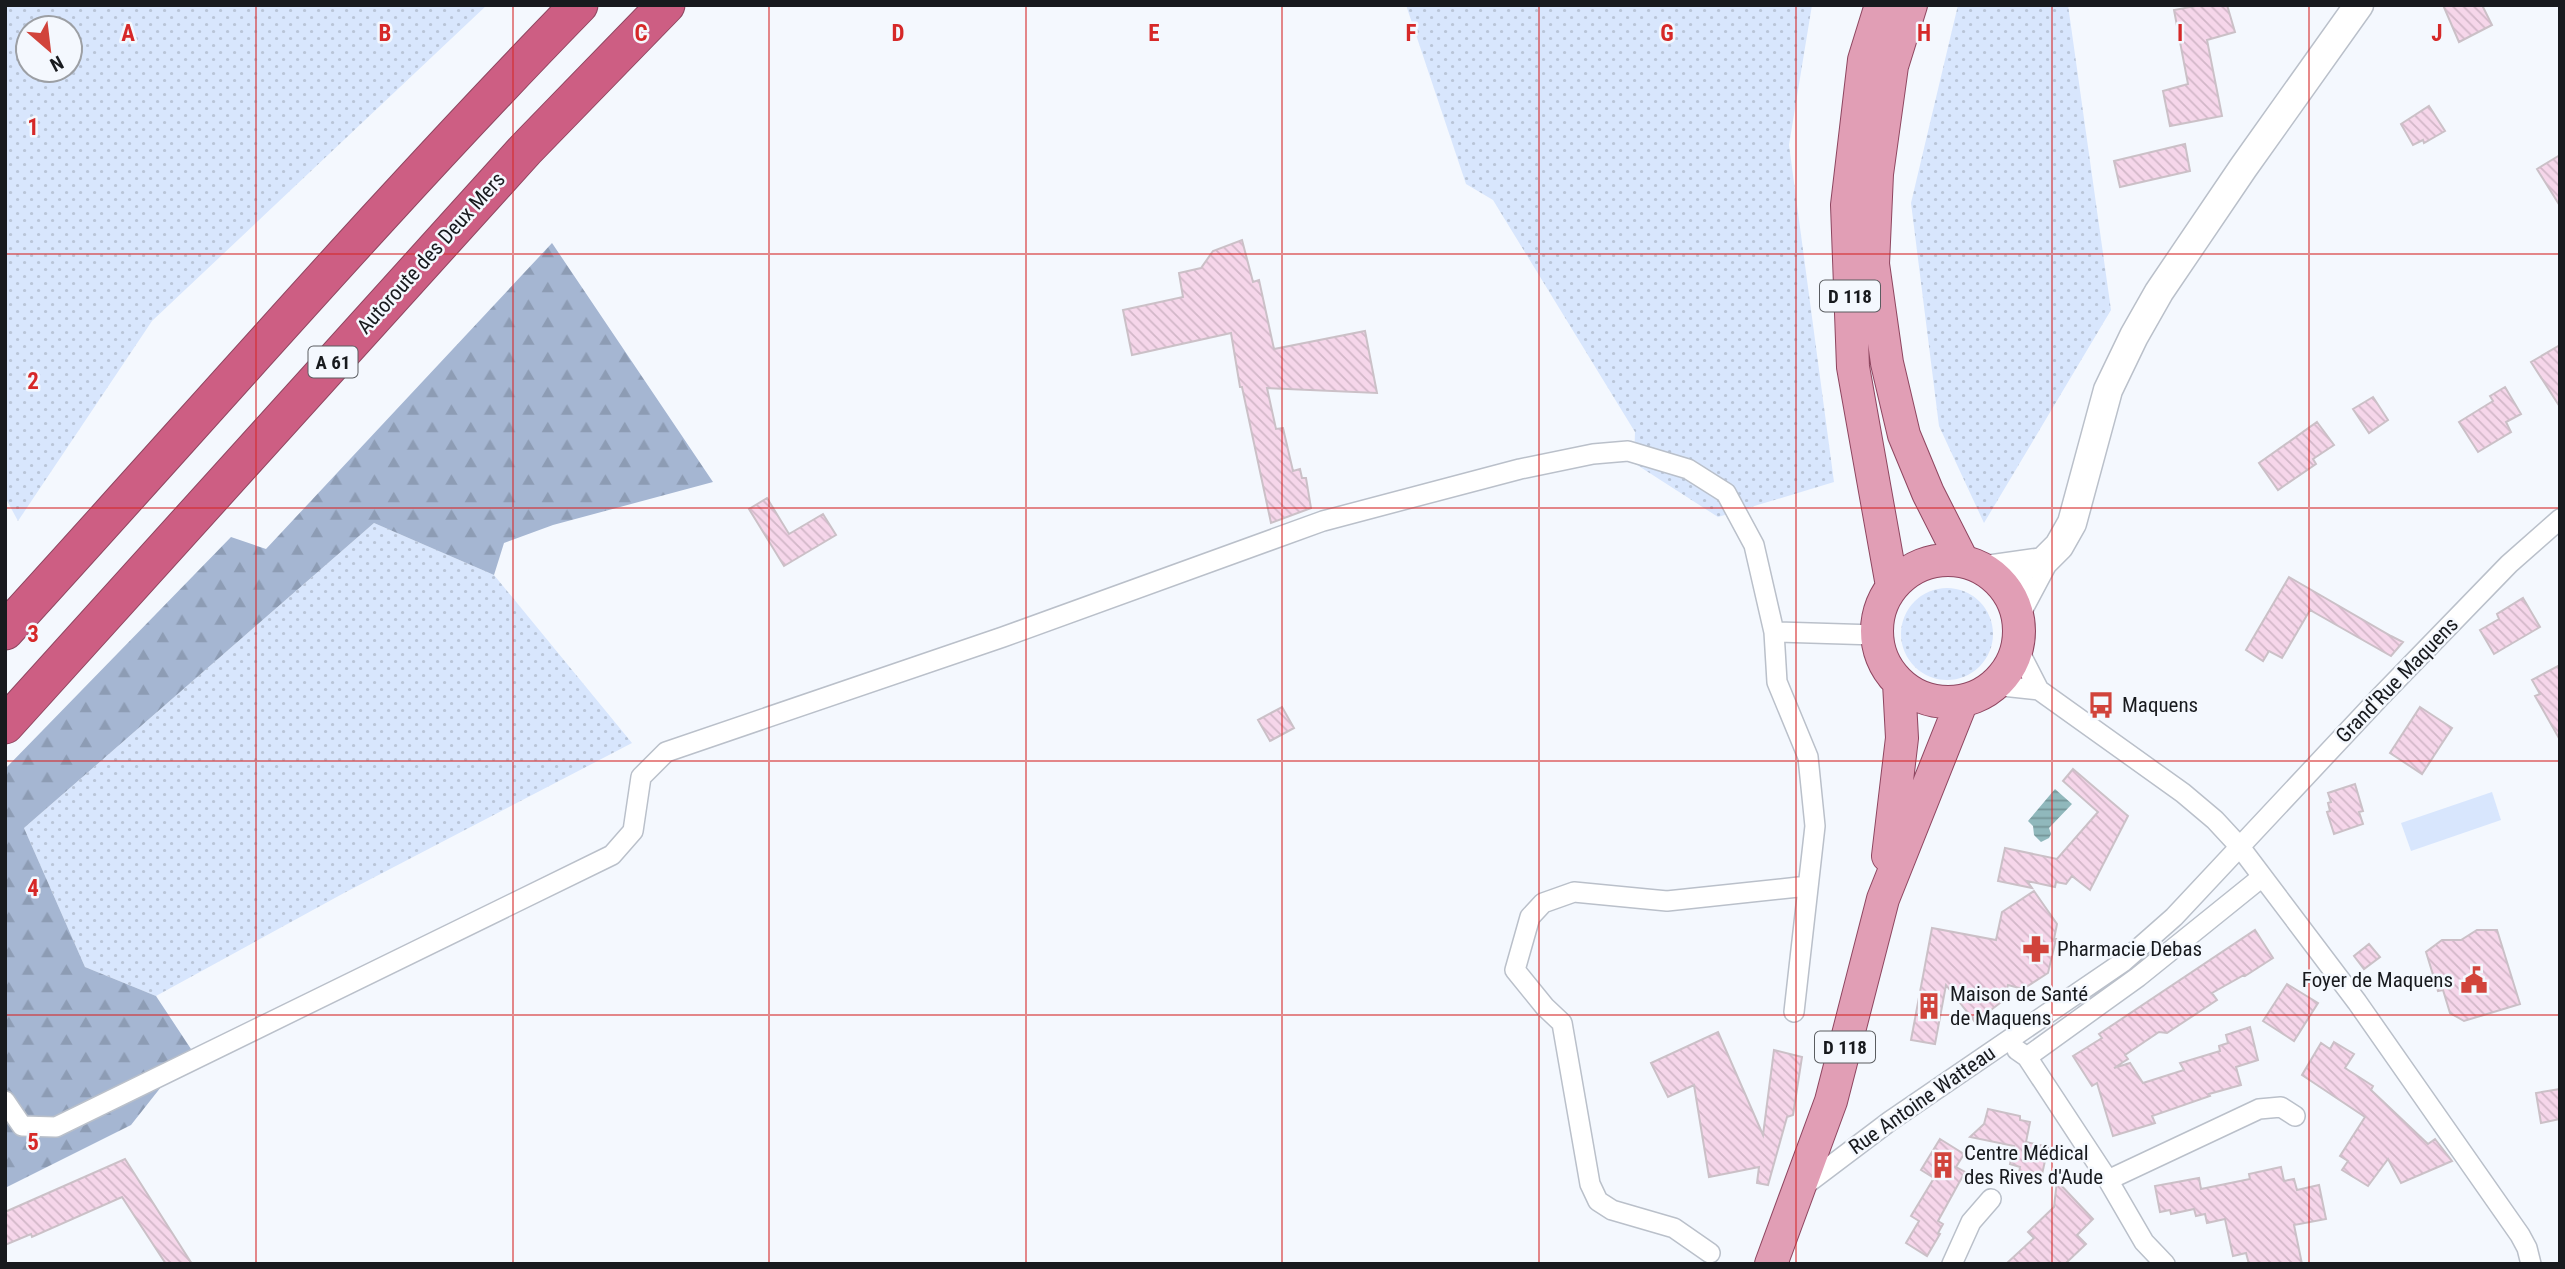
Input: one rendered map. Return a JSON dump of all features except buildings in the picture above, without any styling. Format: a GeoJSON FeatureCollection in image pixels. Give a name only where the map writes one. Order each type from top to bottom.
{"type":"FeatureCollection","features":[{"type":"Feature","properties":{"kind":"highway"},"geometry":{"type":"LineString","coordinates":[[5,631],[332,267],[579,5]]}},
{"type":"Feature","properties":{"kind":"highway","name":"Autoroute des Deux Mers"},"geometry":{"type":"LineString","coordinates":[[5,725],[526,149],[666,5]]}},
{"type":"Feature","properties":{"kind":"main road","name":"D 118"},"geometry":{"type":"LineString","coordinates":[[1881,5],[1864,60],[1847,205],[1853,367],[1892,586]]}},
{"type":"Feature","properties":{"kind":"main road","name":"D 118"},"geometry":{"type":"LineString","coordinates":[[1912,5],[1892,66],[1877,174],[1873,264],[1887,363],[1904,435],[1928,493],[1973,565]]}},
{"type":"Feature","properties":{"kind":"main road"},"geometry":{"type":"LineString","coordinates":[[2017,611],[2043,562],[2059,546],[2072,523],[2108,390],[2134,335],[2159,292],[2236,179],[2359,5]]}},
{"type":"Feature","properties":{"kind":"main road"},"geometry":{"type":"LineString","coordinates":[[1973,565],[2005,587],[2017,611],[2020,631],[2017,648],[2008,671],[1987,691],[1962,701],[1928,700],[1899,683],[1883,662],[1876,635],[1879,611],[1892,586],[1910,571],[1935,561],[1973,565],[2043,562]]}},
{"type":"Feature","properties":{"kind":"main road","name":"D 118"},"geometry":{"type":"LineString","coordinates":[[1883,899],[1902,738],[1899,683]]}},
{"type":"Feature","properties":{"kind":"main road","name":"D 118"},"geometry":{"type":"LineString","coordinates":[[1771,1264],[1831,1101],[1883,899],[1962,701]]}},
{"type":"Feature","properties":{"kind":"street"},"geometry":{"type":"LineString","coordinates":[[5,1101],[22,1126],[56,1127],[612,855],[633,831],[641,777],[666,752],[1003,637],[1323,521],[1520,469],[1593,454],[1628,451],[1688,469],[1726,493],[1754,545],[1774,632],[1777,682],[1808,757],[1815,826],[1794,1012]]}},
{"type":"Feature","properties":{"kind":"street","name":"Grand'Rue Maquens"},"geometry":{"type":"LineString","coordinates":[[2240,847],[2500,573],[2560,519]]}},
{"type":"Feature","properties":{"kind":"street"},"geometry":{"type":"LineString","coordinates":[[1774,632],[1876,635]]}},
{"type":"Feature","properties":{"kind":"street"},"geometry":{"type":"LineString","coordinates":[[2017,648],[2039,690],[2183,793],[2215,820],[2240,847],[2357,1002],[2489,1190],[2520,1235],[2531,1264]]}},
{"type":"Feature","properties":{"kind":"street"},"geometry":{"type":"LineString","coordinates":[[1993,685],[2039,690]]}},
{"type":"Feature","properties":{"kind":"street","name":"Rue Antoine Watteau"},"geometry":{"type":"LineString","coordinates":[[1797,1192],[1890,1121],[2123,962],[2174,917],[2240,847]]}},
{"type":"Feature","properties":{"kind":"street","name":"Rue Antoine Watteau"},"geometry":{"type":"LineString","coordinates":[[2027,1057],[2138,977],[2262,877]]}},
{"type":"Feature","properties":{"kind":"street"},"geometry":{"type":"LineString","coordinates":[[1710,1253],[1674,1228],[1612,1210],[1598,1201],[1590,1184],[1562,1023],[1545,1007],[1515,970],[1530,917],[1543,903],[1574,892],[1667,901],[1808,886]]}},
{"type":"Feature","properties":{"kind":"street"},"geometry":{"type":"LineString","coordinates":[[2005,1041],[2027,1057],[2108,1180],[2144,1242],[2165,1264]]}},
{"type":"Feature","properties":{"kind":"street"},"geometry":{"type":"LineString","coordinates":[[2108,1180],[2259,1109],[2281,1108],[2295,1116]]}},
{"type":"Feature","properties":{"kind":"street"},"geometry":{"type":"LineString","coordinates":[[1952,1264],[1971,1223],[1991,1199]]}},
{"type":"Feature","properties":{"kind":"shaded area"},"geometry":{"type":"Polygon","coordinates":[[[5,5],[487,5],[152,321],[18,521],[5,497],[5,5]]]}},
{"type":"Feature","properties":{"kind":"shaded area"},"geometry":{"type":"Polygon","coordinates":[[[1406,5],[1812,5],[1789,145],[1834,482],[1718,517],[1634,463],[1635,432],[1493,200],[1466,184],[1406,5]]]}},
{"type":"Feature","properties":{"kind":"shaded area"},"geometry":{"type":"Polygon","coordinates":[[[1958,5],[2068,5],[2111,310],[1984,523],[1939,426],[1911,203],[1958,5]]]}},
{"type":"Feature","properties":{"kind":"shaded area"},"geometry":{"type":"Polygon","coordinates":[[[374,523],[494,575],[632,743],[344,893],[156,996],[85,967],[24,828],[374,523]]]}},
{"type":"Feature","properties":{"kind":"shaded area"},"geometry":{"type":"Polygon","coordinates":[[[1947,588],[1965,592],[1980,601],[1989,616],[1993,634],[1989,652],[1980,667],[1965,676],[1947,680],[1929,676],[1914,667],[1905,652],[1901,634],[1905,616],[1914,601],[1929,592],[1947,588]]]}},
{"type":"Feature","properties":{"kind":"shaded area"},"geometry":{"type":"Polygon","coordinates":[[[2055,789],[2072,804],[2049,828],[2049,838],[2041,842],[2034,835],[2033,826],[2028,821],[2055,789]]]}},
{"type":"Feature","properties":{"kind":"shaded area"},"geometry":{"type":"Polygon","coordinates":[[[2492,792],[2501,820],[2411,851],[2401,823],[2492,792]]]}},
{"type":"Feature","properties":{"kind":"green space"},"geometry":{"type":"Polygon","coordinates":[[[552,243],[713,482],[553,525],[504,543],[494,575],[374,523],[24,828],[85,967],[156,996],[191,1049],[131,1125],[5,1188],[5,769],[231,537],[266,549],[552,243]]]}},
{"type":"Feature","properties":{"kind":"place","name":"Maquens"},"geometry":{"type":"Point","coordinates":[2101,705]}},
{"type":"Feature","properties":{"kind":"place","name":"Pharmacie Debas"},"geometry":{"type":"Point","coordinates":[2036,949]}},
{"type":"Feature","properties":{"kind":"place","name":"Foyer de Maquens"},"geometry":{"type":"Point","coordinates":[2474,980]}},
{"type":"Feature","properties":{"kind":"place","name":"Maison de Santé de Maquens"},"geometry":{"type":"Point","coordinates":[1929,1006]}},
{"type":"Feature","properties":{"kind":"place","name":"Centre Médical des Rives d'Aude"},"geometry":{"type":"Point","coordinates":[1943,1165]}}]}
